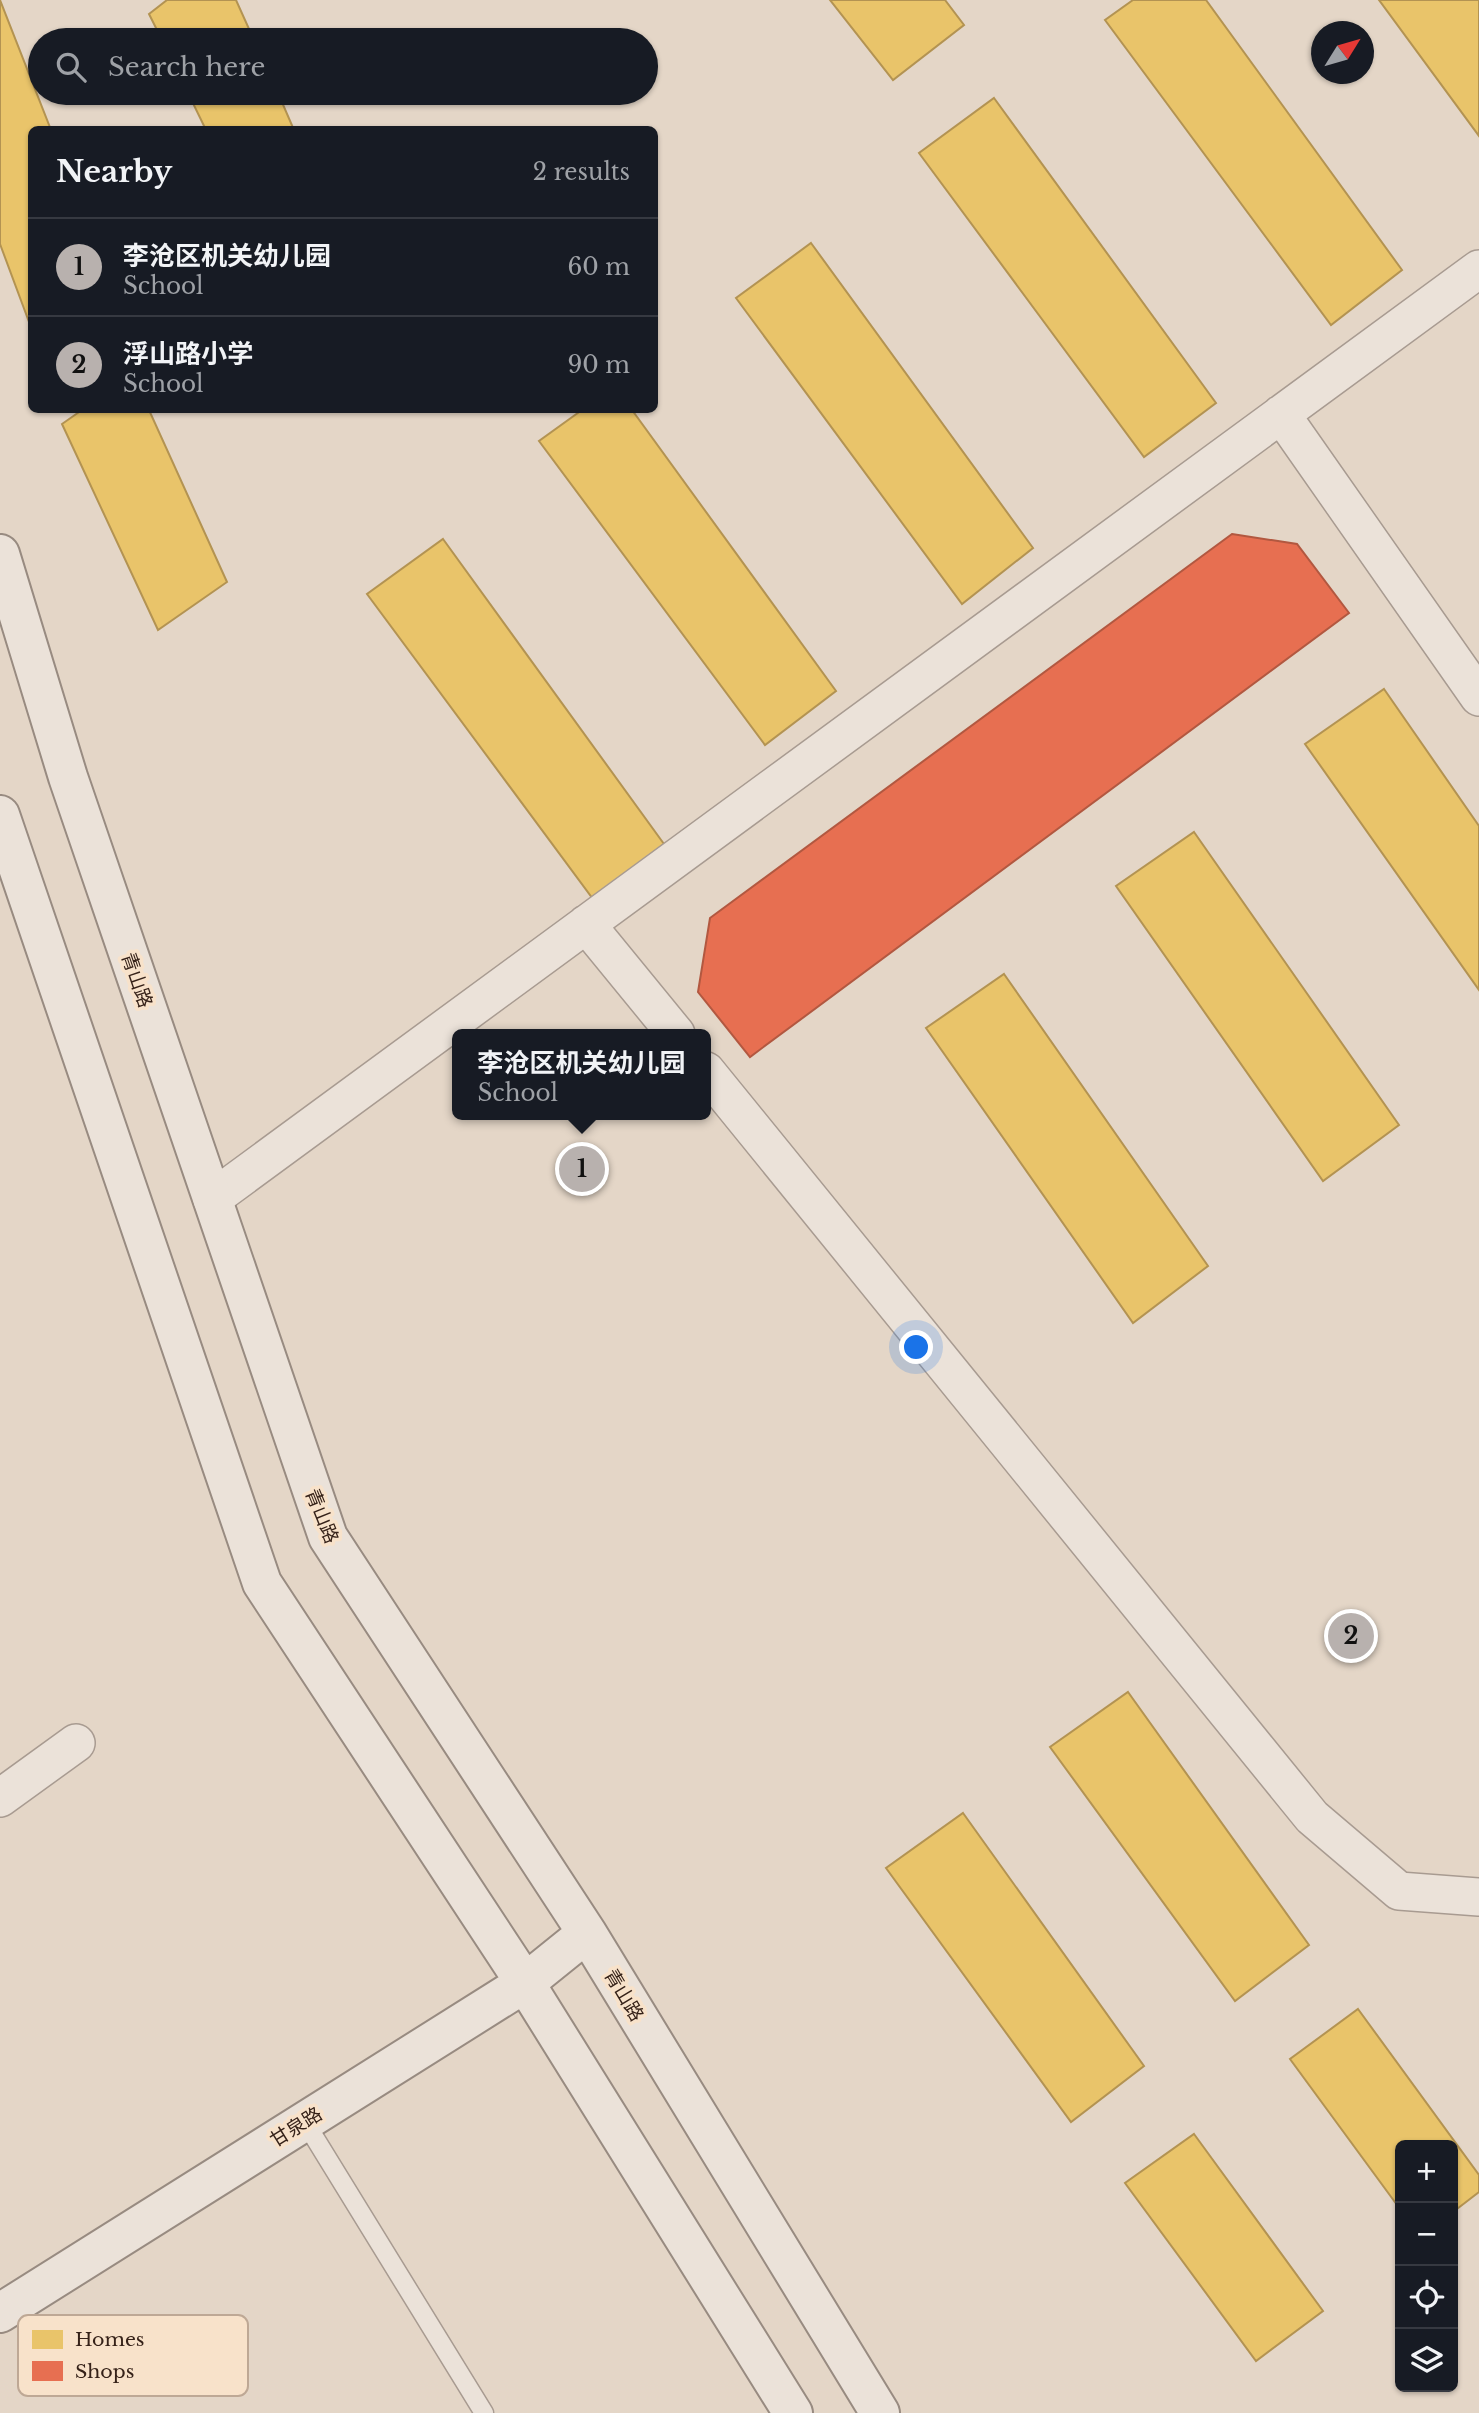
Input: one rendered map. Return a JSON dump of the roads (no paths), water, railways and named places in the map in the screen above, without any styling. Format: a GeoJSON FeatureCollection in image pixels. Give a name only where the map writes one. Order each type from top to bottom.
{"type":"FeatureCollection","features":[{"type":"Feature","properties":{"kind":"main road","name":"青山路"},"geometry":{"type":"LineString","coordinates":[[0,554],[68,777],[328,1537],[586,1933],[880,2413]]}},
{"type":"Feature","properties":{"kind":"main road"},"geometry":{"type":"LineString","coordinates":[[0,815],[262,1583],[525,1983],[793,2413]]}},
{"type":"Feature","properties":{"kind":"main road","name":"甘泉路"},"geometry":{"type":"LineString","coordinates":[[0,2313],[525,1983],[586,1933]]}},
{"type":"Feature","properties":{"kind":"street"},"geometry":{"type":"LineString","coordinates":[[212,1199],[1479,269]]}},
{"type":"Feature","properties":{"kind":"street"},"geometry":{"type":"LineString","coordinates":[[1281,414],[1479,697]]}},
{"type":"Feature","properties":{"kind":"street"},"geometry":{"type":"LineString","coordinates":[[586,923],[672,1029]]}},
{"type":"Feature","properties":{"kind":"street"},"geometry":{"type":"LineString","coordinates":[[711,1077],[1312,1817],[1399,1891],[1479,1897]]}},
{"type":"Feature","properties":{"kind":"street"},"geometry":{"type":"LineString","coordinates":[[0,1798],[76,1743]]}},
{"type":"Feature","properties":{"kind":"lane"},"geometry":{"type":"LineString","coordinates":[[305,2122],[484,2413]]}},
{"type":"Feature","properties":{"kind":"place","name":"李沧区机关幼儿园"},"geometry":{"type":"Point","coordinates":[582,1169]}},
{"type":"Feature","properties":{"kind":"place","name":"浮山路小学"},"geometry":{"type":"Point","coordinates":[1351,1636]}}]}
